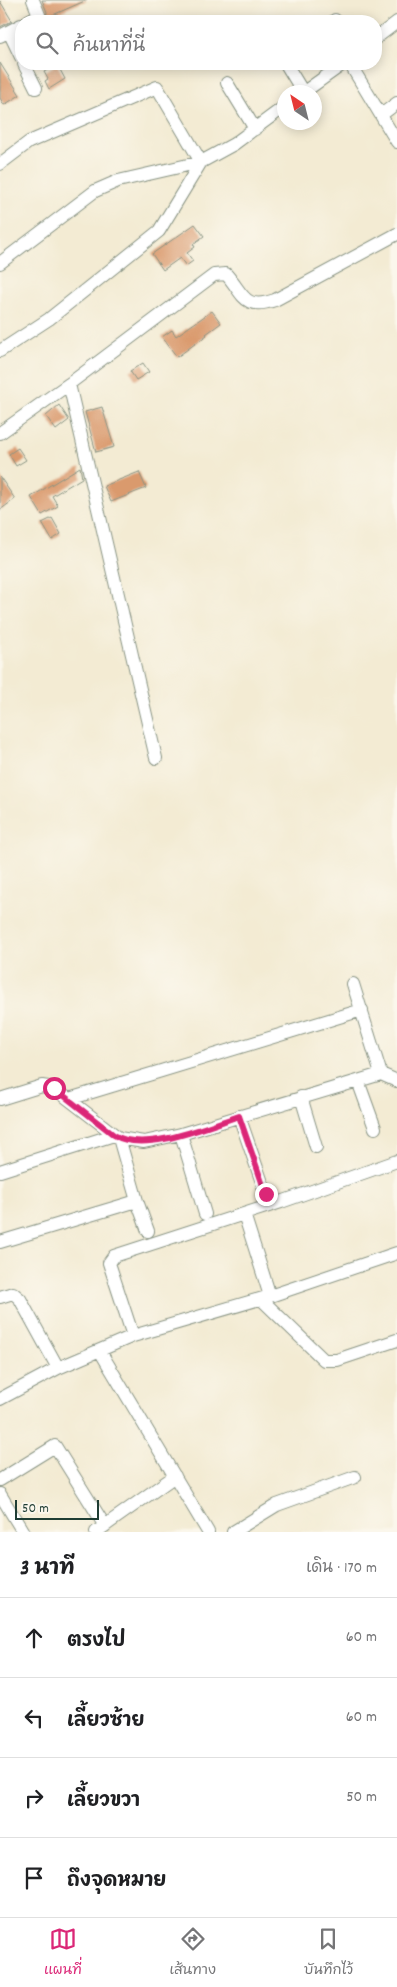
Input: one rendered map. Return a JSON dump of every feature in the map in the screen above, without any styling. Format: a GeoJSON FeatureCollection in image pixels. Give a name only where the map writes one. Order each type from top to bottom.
{"type":"FeatureCollection","features":[{"type":"Feature","properties":{"kind":"street"},"geometry":{"type":"LineString","coordinates":[[33,0],[40,15]]}},
{"type":"Feature","properties":{"kind":"street"},"geometry":{"type":"LineString","coordinates":[[382,33],[397,22]]}},
{"type":"Feature","properties":{"kind":"street"},"geometry":{"type":"LineString","coordinates":[[4,34],[15,49]]}},
{"type":"Feature","properties":{"kind":"street"},"geometry":{"type":"LineString","coordinates":[[27,70],[36,88]]}},
{"type":"Feature","properties":{"kind":"street"},"geometry":{"type":"LineString","coordinates":[[290,70],[300,85]]}},
{"type":"Feature","properties":{"kind":"street"},"geometry":{"type":"LineString","coordinates":[[314,85],[335,70]]}},
{"type":"Feature","properties":{"kind":"street"},"geometry":{"type":"LineString","coordinates":[[354,70],[397,142]]}},
{"type":"Feature","properties":{"kind":"street"},"geometry":{"type":"LineString","coordinates":[[227,83],[254,129]]}},
{"type":"Feature","properties":{"kind":"street"},"geometry":{"type":"LineString","coordinates":[[0,164],[29,142],[157,87],[201,162]]}},
{"type":"Feature","properties":{"kind":"street"},"geometry":{"type":"LineString","coordinates":[[381,115],[397,103]]}},
{"type":"Feature","properties":{"kind":"street"},"geometry":{"type":"LineString","coordinates":[[0,263],[95,191],[118,181],[201,162],[234,144],[277,112]]}},
{"type":"Feature","properties":{"kind":"street"},"geometry":{"type":"LineString","coordinates":[[0,351],[49,319],[159,231],[201,162]]}},
{"type":"Feature","properties":{"kind":"street"},"geometry":{"type":"LineString","coordinates":[[0,433],[69,384],[214,275],[226,274],[242,298],[252,304],[263,305],[397,234]]}},
{"type":"Feature","properties":{"kind":"street"},"geometry":{"type":"LineString","coordinates":[[69,384],[156,758]]}},
{"type":"Feature","properties":{"kind":"street"},"geometry":{"type":"LineString","coordinates":[[353,984],[381,1074]]}},
{"type":"Feature","properties":{"kind":"street"},"geometry":{"type":"LineString","coordinates":[[69,1099],[362,1010]]}},
{"type":"Feature","properties":{"kind":"street"},"geometry":{"type":"LineString","coordinates":[[0,1099],[42,1086],[54,1088],[116,1137],[135,1142],[144,1142],[181,1134],[381,1074],[397,1081]]}},
{"type":"Feature","properties":{"kind":"street"},"geometry":{"type":"LineString","coordinates":[[358,1081],[375,1128]]}},
{"type":"Feature","properties":{"kind":"street"},"geometry":{"type":"LineString","coordinates":[[301,1097],[316,1147]]}},
{"type":"Feature","properties":{"kind":"street"},"geometry":{"type":"LineString","coordinates":[[239,1116],[266,1194]]}},
{"type":"Feature","properties":{"kind":"street"},"geometry":{"type":"LineString","coordinates":[[181,1134],[205,1214]]}},
{"type":"Feature","properties":{"kind":"street"},"geometry":{"type":"LineString","coordinates":[[0,1171],[116,1137]]}},
{"type":"Feature","properties":{"kind":"street"},"geometry":{"type":"LineString","coordinates":[[116,1137],[148,1232]]}},
{"type":"Feature","properties":{"kind":"street"},"geometry":{"type":"LineString","coordinates":[[133,1336],[109,1263],[114,1256],[244,1214],[397,1161]]}},
{"type":"Feature","properties":{"kind":"street"},"geometry":{"type":"LineString","coordinates":[[0,1242],[136,1200]]}},
{"type":"Feature","properties":{"kind":"street"},"geometry":{"type":"LineString","coordinates":[[244,1214],[266,1297],[324,1360],[337,1360],[397,1340]]}},
{"type":"Feature","properties":{"kind":"street"},"geometry":{"type":"LineString","coordinates":[[0,1399],[58,1368],[133,1336],[266,1297],[397,1253]]}},
{"type":"Feature","properties":{"kind":"street"},"geometry":{"type":"LineString","coordinates":[[0,1297],[13,1293],[20,1299],[58,1368]]}},
{"type":"Feature","properties":{"kind":"street"},"geometry":{"type":"LineString","coordinates":[[100,1350],[208,1532]]}},
{"type":"Feature","properties":{"kind":"street"},"geometry":{"type":"LineString","coordinates":[[0,1480],[55,1446],[100,1529],[175,1476]]}},
{"type":"Feature","properties":{"kind":"street"},"geometry":{"type":"LineString","coordinates":[[232,1532],[277,1505],[355,1477]]}},
{"type":"Feature","properties":{"kind":"street"},"geometry":{"type":"LineString","coordinates":[[0,1494],[23,1532]]}},
{"type":"Feature","properties":{"kind":"building"},"geometry":{"type":"Polygon","coordinates":[[[42,0],[87,0],[53,15],[46,15],[42,0]]]}},
{"type":"Feature","properties":{"kind":"building"},"geometry":{"type":"Polygon","coordinates":[[[0,1],[12,21],[0,27],[0,1]]]}},
{"type":"Feature","properties":{"kind":"building"},"geometry":{"type":"Polygon","coordinates":[[[0,63],[20,95],[4,105],[0,98],[0,63]]]}},
{"type":"Feature","properties":{"kind":"building"},"geometry":{"type":"Polygon","coordinates":[[[47,70],[60,70],[65,79],[49,89],[45,81],[48,79],[44,72],[47,70]]]}},
{"type":"Feature","properties":{"kind":"building"},"geometry":{"type":"Polygon","coordinates":[[[195,224],[204,236],[193,244],[195,247],[187,253],[193,261],[186,266],[180,258],[163,270],[152,254],[195,224]]]}},
{"type":"Feature","properties":{"kind":"building"},"geometry":{"type":"Polygon","coordinates":[[[212,311],[221,323],[177,357],[162,337],[172,330],[176,336],[212,311]]]}},
{"type":"Feature","properties":{"kind":"building"},"geometry":{"type":"Polygon","coordinates":[[[143,363],[149,372],[136,380],[130,371],[143,363]]]}},
{"type":"Feature","properties":{"kind":"building"},"geometry":{"type":"Polygon","coordinates":[[[59,405],[69,420],[56,430],[46,416],[59,405]]]}},
{"type":"Feature","properties":{"kind":"building"},"geometry":{"type":"Polygon","coordinates":[[[102,407],[114,447],[96,452],[85,412],[102,407]]]}},
{"type":"Feature","properties":{"kind":"building"},"geometry":{"type":"Polygon","coordinates":[[[18,448],[26,460],[16,466],[9,454],[18,448]]]}},
{"type":"Feature","properties":{"kind":"building"},"geometry":{"type":"Polygon","coordinates":[[[80,467],[82,478],[52,496],[58,506],[42,515],[31,497],[80,467]]]}},
{"type":"Feature","properties":{"kind":"building"},"geometry":{"type":"Polygon","coordinates":[[[139,472],[146,488],[111,502],[104,486],[139,472]]]}},
{"type":"Feature","properties":{"kind":"building"},"geometry":{"type":"Polygon","coordinates":[[[0,477],[15,499],[0,510],[0,477]]]}},
{"type":"Feature","properties":{"kind":"building"},"geometry":{"type":"Polygon","coordinates":[[[52,518],[61,534],[52,540],[42,523],[52,518]]]}},
{"type":"Feature","properties":{"kind":"route"},"geometry":{"type":"LineString","coordinates":[[54,1088],[114,1135],[135,1142],[144,1142],[181,1134],[239,1116],[266,1194]]}}]}
